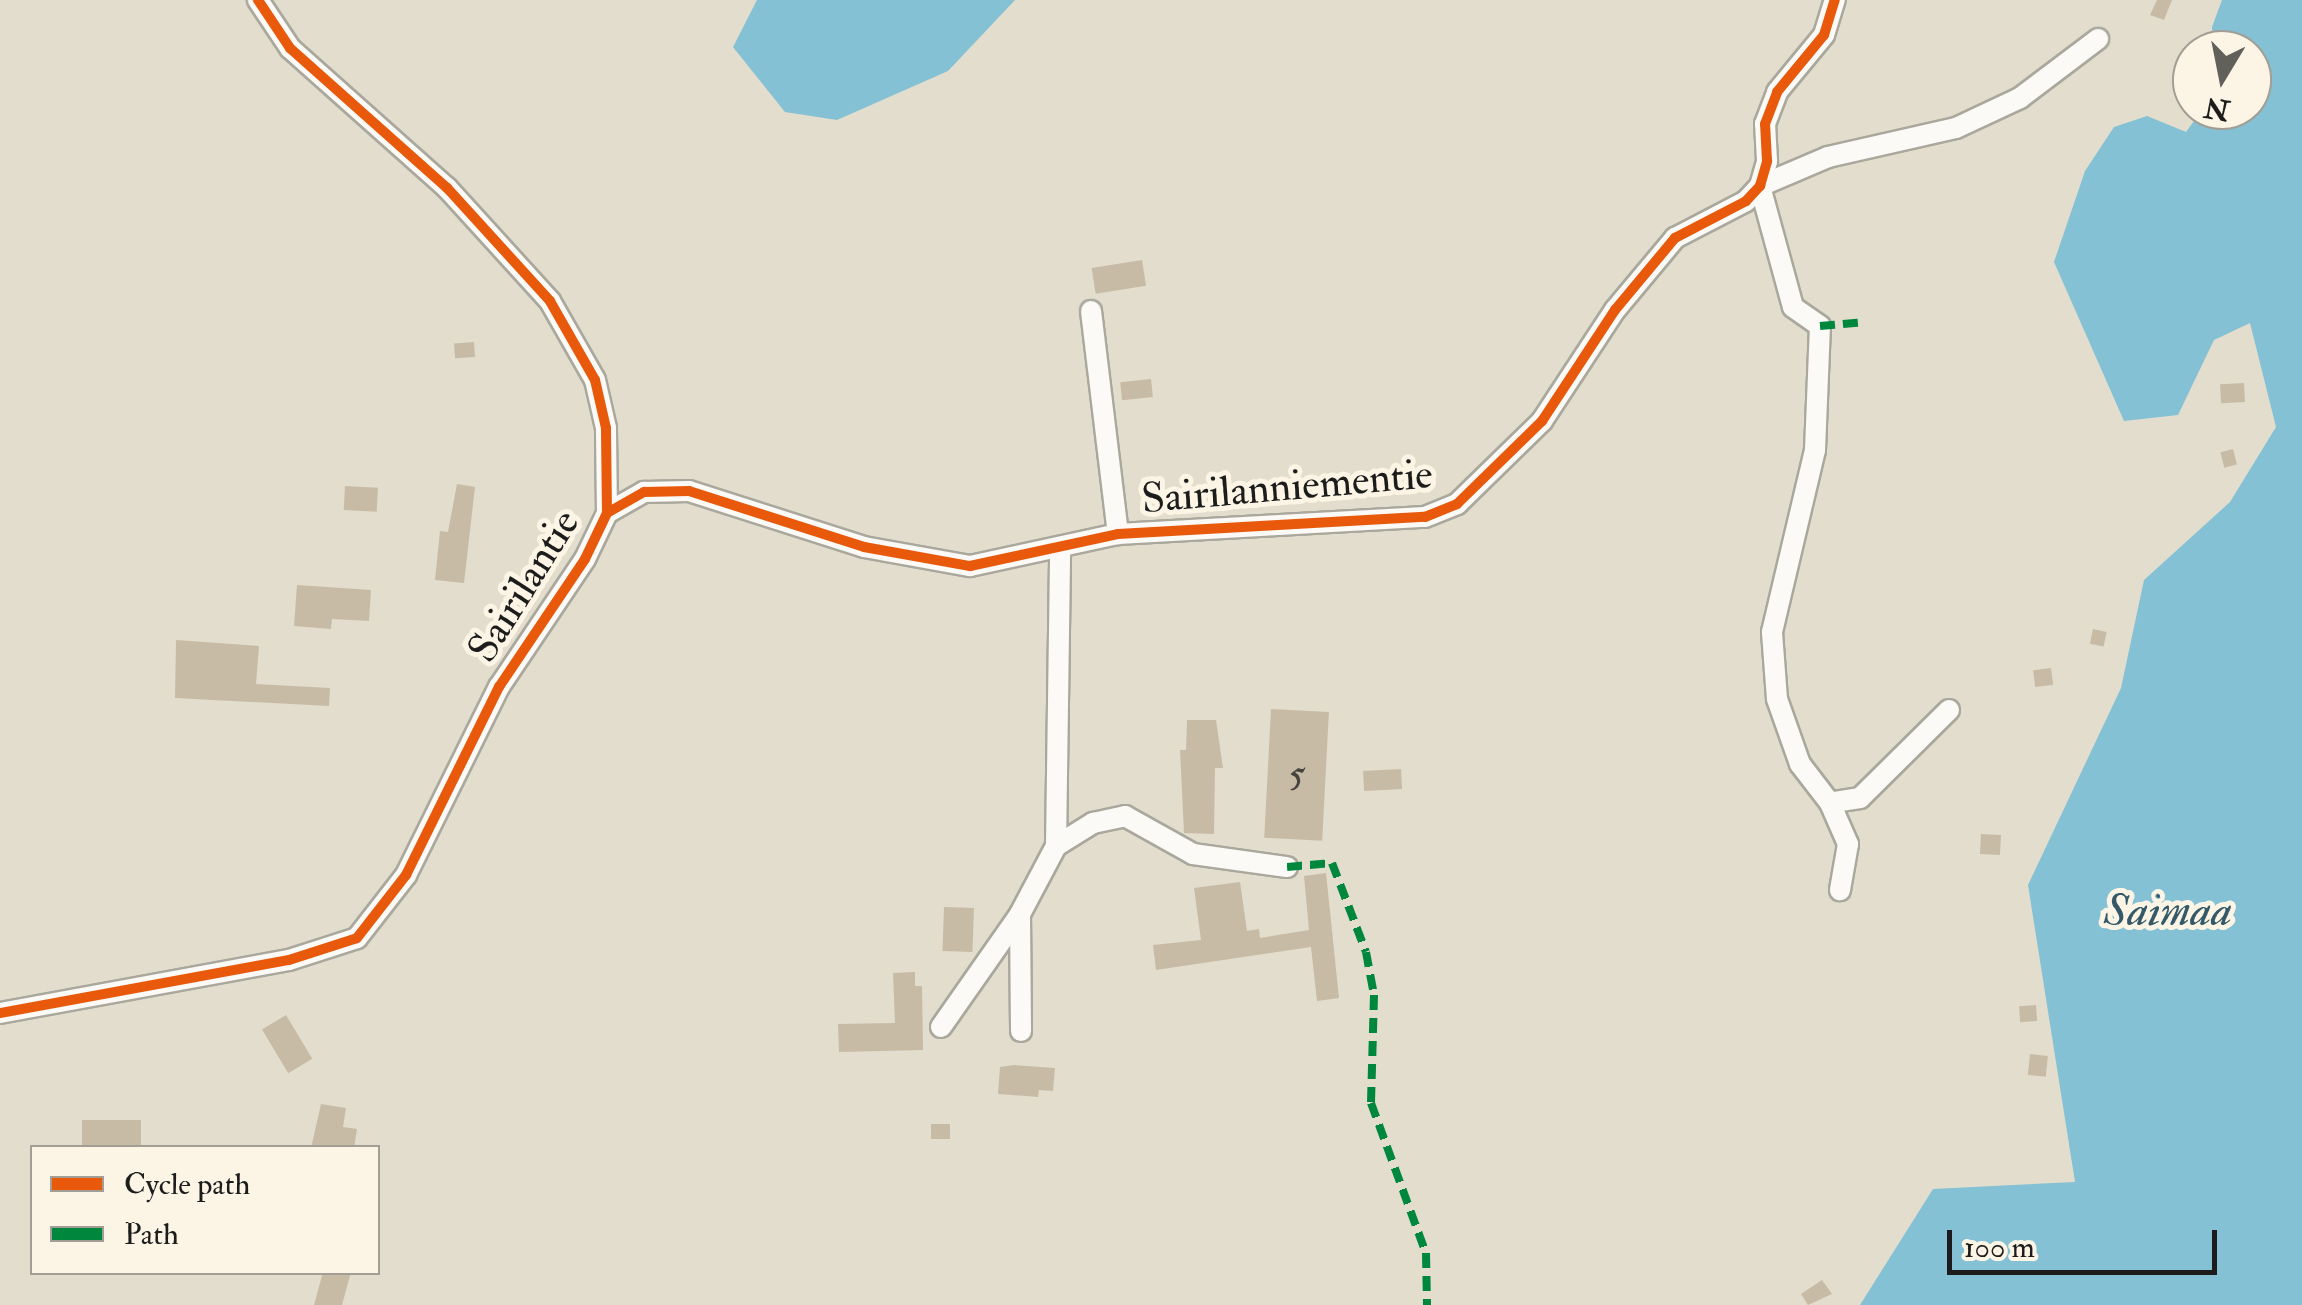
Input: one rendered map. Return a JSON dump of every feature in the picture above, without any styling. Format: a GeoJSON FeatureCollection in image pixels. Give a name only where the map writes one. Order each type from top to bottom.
{"type":"FeatureCollection","features":[{"type":"Feature","properties":{"kind":"street","name":"Sairilantie"},"geometry":{"type":"LineString","coordinates":[[0,1013],[289,960],[357,938],[406,875],[500,687],[584,559],[607,514],[606,428],[595,380],[550,301],[447,188],[290,48],[258,0]]}},
{"type":"Feature","properties":{"kind":"street"},"geometry":{"type":"LineString","coordinates":[[1835,0],[1824,35],[1777,92],[1765,124],[1767,161],[1760,186],[1793,307],[1820,326],[1815,450],[1772,632],[1777,699],[1800,764],[1830,803],[1848,844],[1840,890]]}},
{"type":"Feature","properties":{"kind":"street","name":"Sairilanniementie"},"geometry":{"type":"LineString","coordinates":[[607,514],[644,492],[689,491],[927,563],[970,566],[1118,534],[1425,516],[1457,504],[1542,421],[1586,348],[1675,238],[1746,201],[1760,186],[1828,157],[1956,128],[2020,98],[2098,39]]}},
{"type":"Feature","properties":{"kind":"street"},"geometry":{"type":"LineString","coordinates":[[1091,311],[1118,534]]}},
{"type":"Feature","properties":{"kind":"street"},"geometry":{"type":"LineString","coordinates":[[941,1028],[1020,914],[1056,846],[1060,548]]}},
{"type":"Feature","properties":{"kind":"street"},"geometry":{"type":"LineString","coordinates":[[1830,803],[1860,798],[1950,710]]}},
{"type":"Feature","properties":{"kind":"street"},"geometry":{"type":"LineString","coordinates":[[1056,846],[1093,823],[1125,816],[1192,854],[1287,868]]}},
{"type":"Feature","properties":{"kind":"street"},"geometry":{"type":"LineString","coordinates":[[1020,914],[1021,1031]]}},
{"type":"Feature","properties":{"kind":"water"},"geometry":{"type":"Polygon","coordinates":[[[757,0],[1015,0],[948,71],[837,120],[785,112],[733,47],[757,0]]]}},
{"type":"Feature","properties":{"kind":"water","name":"Saimaa"},"geometry":{"type":"Polygon","coordinates":[[[2222,0],[2302,0],[2302,1305],[1860,1305],[1933,1189],[2075,1182],[2028,885],[2121,688],[2144,580],[2230,502],[2276,427],[2250,323],[2214,340],[2178,415],[2124,421],[2054,262],[2085,171],[2114,127],[2147,116],[2172,126],[2172,130],[2186,132],[2272,130],[2272,30],[2212,27],[2222,0]]]}},
{"type":"Feature","properties":{"kind":"building"},"geometry":{"type":"Polygon","coordinates":[[[2157,0],[2172,0],[2164,20],[2150,15],[2157,0]]]}},
{"type":"Feature","properties":{"kind":"building"},"geometry":{"type":"Polygon","coordinates":[[[1142,260],[1146,286],[1096,294],[1092,268],[1142,260]]]}},
{"type":"Feature","properties":{"kind":"building"},"geometry":{"type":"Polygon","coordinates":[[[474,342],[475,357],[455,358],[454,343],[474,342]]]}},
{"type":"Feature","properties":{"kind":"building"},"geometry":{"type":"Polygon","coordinates":[[[1151,379],[1153,397],[1122,400],[1120,382],[1151,379]]]}},
{"type":"Feature","properties":{"kind":"building"},"geometry":{"type":"Polygon","coordinates":[[[2244,383],[2245,402],[2221,403],[2220,384],[2244,383]]]}},
{"type":"Feature","properties":{"kind":"building"},"geometry":{"type":"Polygon","coordinates":[[[2233,449],[2237,465],[2224,468],[2220,452],[2233,449]]]}},
{"type":"Feature","properties":{"kind":"building"},"geometry":{"type":"Polygon","coordinates":[[[457,484],[475,487],[464,583],[435,580],[440,531],[448,532],[457,484]]]}},
{"type":"Feature","properties":{"kind":"building"},"geometry":{"type":"Polygon","coordinates":[[[345,486],[378,488],[377,512],[344,510],[345,486]]]}},
{"type":"Feature","properties":{"kind":"building"},"geometry":{"type":"Polygon","coordinates":[[[297,585],[371,590],[369,621],[332,619],[331,629],[294,626],[297,585]]]}},
{"type":"Feature","properties":{"kind":"building"},"geometry":{"type":"Polygon","coordinates":[[[2093,629],[2107,632],[2104,647],[2090,644],[2093,629]]]}},
{"type":"Feature","properties":{"kind":"building"},"geometry":{"type":"Polygon","coordinates":[[[176,640],[259,646],[256,684],[330,688],[329,706],[175,698],[176,640]]]}},
{"type":"Feature","properties":{"kind":"building"},"geometry":{"type":"Polygon","coordinates":[[[2051,668],[2053,685],[2035,687],[2033,670],[2051,668]]]}},
{"type":"Feature","properties":{"kind":"building"},"geometry":{"type":"Polygon","coordinates":[[[1271,709],[1329,712],[1322,841],[1264,838],[1271,709]]]}},
{"type":"Feature","properties":{"kind":"building"},"geometry":{"type":"Polygon","coordinates":[[[1187,720],[1216,720],[1223,768],[1215,768],[1214,834],[1184,833],[1180,750],[1186,750],[1187,720]]]}},
{"type":"Feature","properties":{"kind":"building"},"geometry":{"type":"Polygon","coordinates":[[[1401,769],[1402,789],[1364,791],[1363,771],[1401,769]]]}},
{"type":"Feature","properties":{"kind":"building"},"geometry":{"type":"Polygon","coordinates":[[[1981,834],[2001,835],[2000,855],[1980,854],[1981,834]]]}},
{"type":"Feature","properties":{"kind":"building"},"geometry":{"type":"Polygon","coordinates":[[[1326,873],[1339,998],[1317,1001],[1311,947],[1156,970],[1153,945],[1201,940],[1194,888],[1240,882],[1247,931],[1259,929],[1260,938],[1309,930],[1304,876],[1326,873]]]}},
{"type":"Feature","properties":{"kind":"building"},"geometry":{"type":"Polygon","coordinates":[[[944,907],[974,908],[972,952],[942,951],[944,907]]]}},
{"type":"Feature","properties":{"kind":"building"},"geometry":{"type":"Polygon","coordinates":[[[915,972],[915,986],[922,986],[923,1050],[839,1052],[838,1024],[895,1023],[893,973],[915,972]]]}},
{"type":"Feature","properties":{"kind":"building"},"geometry":{"type":"Polygon","coordinates":[[[2036,1005],[2037,1021],[2020,1022],[2019,1006],[2036,1005]]]}},
{"type":"Feature","properties":{"kind":"building"},"geometry":{"type":"Polygon","coordinates":[[[286,1015],[312,1059],[288,1073],[262,1029],[286,1015]]]}},
{"type":"Feature","properties":{"kind":"building"},"geometry":{"type":"Polygon","coordinates":[[[2030,1054],[2048,1056],[2046,1077],[2028,1075],[2030,1054]]]}},
{"type":"Feature","properties":{"kind":"building"},"geometry":{"type":"Polygon","coordinates":[[[1000,1067],[1055,1068],[1053,1091],[1039,1090],[1038,1097],[998,1094],[1000,1067]]]}},
{"type":"Feature","properties":{"kind":"building"},"geometry":{"type":"Polygon","coordinates":[[[321,1104],[346,1108],[343,1127],[357,1129],[354,1145],[312,1145],[321,1104]]]}},
{"type":"Feature","properties":{"kind":"building"},"geometry":{"type":"Polygon","coordinates":[[[82,1120],[141,1120],[141,1145],[82,1145],[82,1120]]]}},
{"type":"Feature","properties":{"kind":"building"},"geometry":{"type":"Polygon","coordinates":[[[931,1124],[950,1124],[950,1139],[931,1139],[931,1124]]]}},
{"type":"Feature","properties":{"kind":"building"},"geometry":{"type":"Polygon","coordinates":[[[322,1275],[350,1275],[342,1305],[314,1305],[322,1275]]]}},
{"type":"Feature","properties":{"kind":"building"},"geometry":{"type":"Polygon","coordinates":[[[1822,1280],[1832,1294],[1808,1305],[1801,1294],[1822,1280]]]}},
{"type":"Feature","properties":{"kind":"marked path"},"geometry":{"type":"LineString","coordinates":[[1820,326],[1866,322]]}},
{"type":"Feature","properties":{"kind":"marked path"},"geometry":{"type":"LineString","coordinates":[[1287,867],[1332,863],[1366,952],[1374,995],[1371,1103],[1426,1253],[1427,1305]]}},
{"type":"Feature","properties":{"kind":"cycle path"},"geometry":{"type":"LineString","coordinates":[[0,1013],[289,960],[357,938],[406,875],[499,687],[585,559],[607,513],[606,428],[595,380],[550,301],[447,188],[290,48],[258,0]]}},
{"type":"Feature","properties":{"kind":"cycle path"},"geometry":{"type":"LineString","coordinates":[[607,513],[644,492],[689,491],[864,547],[970,566],[1118,534],[1425,517],[1457,504],[1542,421],[1615,310],[1675,238],[1746,201],[1760,186],[1767,161],[1765,124],[1777,92],[1824,35],[1835,0]]}}]}
